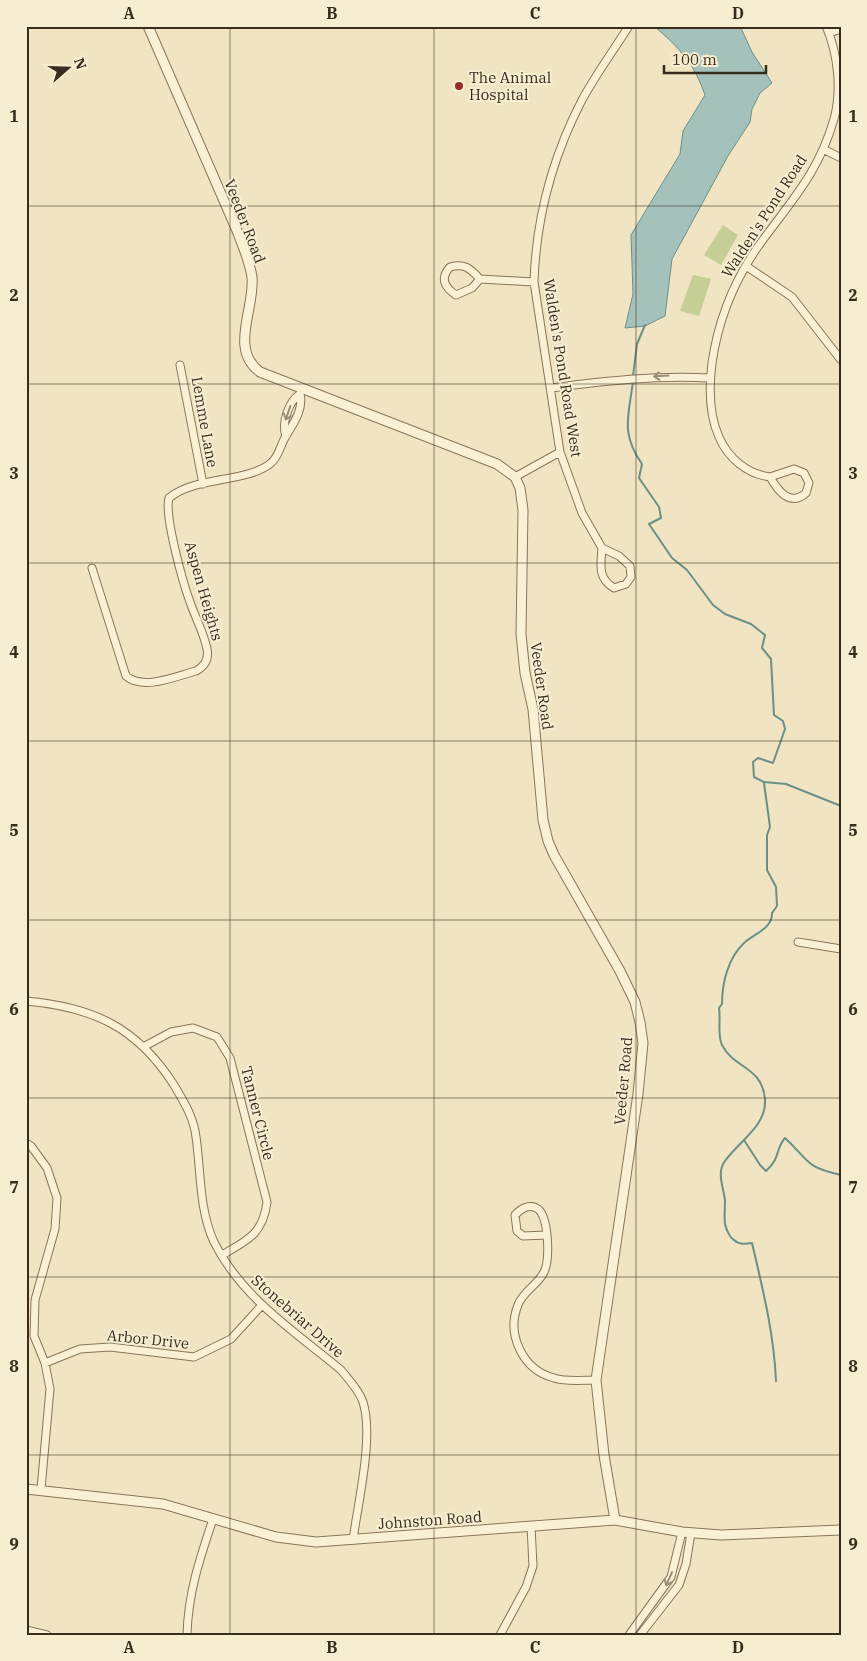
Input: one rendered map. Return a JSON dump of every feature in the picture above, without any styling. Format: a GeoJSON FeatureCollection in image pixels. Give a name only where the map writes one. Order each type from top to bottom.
{"type":"FeatureCollection","features":[{"type":"Feature","properties":{"kind":"street","name":"Veeder Road"},"geometry":{"type":"LineString","coordinates":[[148,26],[238,233],[249,264],[252,296],[244,340],[246,354],[252,366],[260,372],[301,390],[497,464],[514,477],[520,488],[523,510],[520,597],[523,650],[533,709],[545,827],[554,856],[620,971],[635,1002],[642,1036],[638,1094],[596,1380],[604,1455],[615,1520]]}},
{"type":"Feature","properties":{"kind":"street","name":"Walden's Pond Road West"},"geometry":{"type":"LineString","coordinates":[[602,548],[620,556],[630,566],[631,577],[626,584],[614,588],[602,577],[602,548],[582,512],[560,452],[534,282],[540,219],[548,186],[563,145],[582,101],[629,26]]}},
{"type":"Feature","properties":{"kind":"street"},"geometry":{"type":"LineString","coordinates":[[828,29],[841,29]]}},
{"type":"Feature","properties":{"kind":"street","name":"Walden's Pond Road"},"geometry":{"type":"LineString","coordinates":[[770,477],[752,472],[738,464],[723,446],[712,415],[710,378],[719,324],[731,294],[746,266],[798,194],[822,150],[834,118],[837,91],[836,59],[828,29]]}},
{"type":"Feature","properties":{"kind":"street"},"geometry":{"type":"LineString","coordinates":[[822,150],[841,158]]}},
{"type":"Feature","properties":{"kind":"street"},"geometry":{"type":"LineString","coordinates":[[480,279],[472,288],[456,295],[444,283],[444,276],[450,267],[459,264],[468,267],[480,279],[534,282]]}},
{"type":"Feature","properties":{"kind":"street"},"geometry":{"type":"LineString","coordinates":[[746,266],[792,297],[841,360]]}},
{"type":"Feature","properties":{"kind":"street","name":"Lemme Lane"},"geometry":{"type":"LineString","coordinates":[[180,365],[203,484]]}},
{"type":"Feature","properties":{"kind":"street"},"geometry":{"type":"LineString","coordinates":[[551,388],[626,378],[672,376],[710,378]]}},
{"type":"Feature","properties":{"kind":"street","name":"Aspen Heights"},"geometry":{"type":"LineString","coordinates":[[92,568],[126,676],[137,682],[148,682],[203,668],[206,663],[207,649],[189,600],[167,505],[169,498],[175,493],[256,470],[271,463],[291,430],[302,402],[301,390]]}},
{"type":"Feature","properties":{"kind":"street"},"geometry":{"type":"LineString","coordinates":[[514,477],[560,452]]}},
{"type":"Feature","properties":{"kind":"street"},"geometry":{"type":"LineString","coordinates":[[788,470],[799,470],[807,478],[808,490],[799,498],[786,497],[770,477],[788,470]]}},
{"type":"Feature","properties":{"kind":"street"},"geometry":{"type":"LineString","coordinates":[[798,942],[841,949]]}},
{"type":"Feature","properties":{"kind":"street","name":"Stonebriar Drive"},"geometry":{"type":"LineString","coordinates":[[26,1000],[67,1006],[86,1012],[122,1030],[146,1046],[188,1107],[196,1135],[208,1226],[222,1256],[236,1279],[262,1305],[340,1370],[353,1384],[362,1400],[368,1433],[353,1540]]}},
{"type":"Feature","properties":{"kind":"street","name":"Tanner Circle"},"geometry":{"type":"LineString","coordinates":[[146,1046],[170,1032],[193,1028],[217,1037],[230,1058],[267,1202],[261,1225],[251,1238],[222,1256]]}},
{"type":"Feature","properties":{"kind":"street"},"geometry":{"type":"LineString","coordinates":[[26,1143],[31,1146],[47,1168],[57,1198],[55,1229],[35,1300],[34,1336],[45,1363],[50,1389],[40,1489]]}},
{"type":"Feature","properties":{"kind":"street"},"geometry":{"type":"LineString","coordinates":[[546,1234],[524,1236],[517,1230],[515,1215],[521,1209],[531,1207],[538,1209],[544,1217],[546,1234],[548,1252],[544,1272],[524,1294],[514,1318],[513,1332],[518,1349],[542,1373],[555,1379],[596,1380]]}},
{"type":"Feature","properties":{"kind":"street","name":"Arbor Drive"},"geometry":{"type":"LineString","coordinates":[[45,1363],[80,1349],[110,1347],[194,1357],[231,1339],[262,1305]]}},
{"type":"Feature","properties":{"kind":"street","name":"Johnston Road"},"geometry":{"type":"LineString","coordinates":[[26,1489],[40,1489],[163,1504],[291,1540],[353,1540],[562,1522],[615,1520],[682,1532],[721,1535],[841,1530]]}},
{"type":"Feature","properties":{"kind":"street"},"geometry":{"type":"LineString","coordinates":[[188,1635],[188,1613],[193,1579],[213,1519]]}},
{"type":"Feature","properties":{"kind":"street"},"geometry":{"type":"LineString","coordinates":[[500,1635],[526,1587],[533,1566],[531,1526]]}},
{"type":"Feature","properties":{"kind":"street"},"geometry":{"type":"LineString","coordinates":[[628,1635],[641,1615],[665,1588],[671,1577],[682,1532]]}},
{"type":"Feature","properties":{"kind":"street"},"geometry":{"type":"LineString","coordinates":[[640,1635],[679,1585],[686,1564],[691,1533]]}},
{"type":"Feature","properties":{"kind":"street"},"geometry":{"type":"LineString","coordinates":[[641,1615],[650,1622]]}},
{"type":"Feature","properties":{"kind":"street"},"geometry":{"type":"LineString","coordinates":[[26,1630],[43,1634]]}},
{"type":"Feature","properties":{"kind":"green space"},"geometry":{"type":"Polygon","coordinates":[[[723,225],[738,235],[721,265],[704,255],[723,225]]]}},
{"type":"Feature","properties":{"kind":"green space"},"geometry":{"type":"Polygon","coordinates":[[[693,275],[711,279],[699,316],[680,311],[693,275]]]}},
{"type":"Feature","properties":{"kind":"water"},"geometry":{"type":"Polygon","coordinates":[[[740,26],[752,52],[772,83],[760,93],[752,109],[750,122],[728,156],[672,259],[665,316],[645,326],[625,328],[633,294],[631,235],[680,154],[683,131],[705,95],[701,84],[685,57],[655,27],[740,26]]]}},
{"type":"Feature","properties":{"kind":"waterway"},"geometry":{"type":"LineString","coordinates":[[633,376],[637,344],[645,325]]}},
{"type":"Feature","properties":{"kind":"waterway"},"geometry":{"type":"LineString","coordinates":[[633,381],[628,414],[628,433],[635,453],[642,464],[639,478],[659,507],[661,518],[649,524],[672,558],[687,570],[713,605],[725,614],[751,624],[765,635],[762,648],[771,659],[774,715],[783,721],[785,729],[773,763],[758,758],[753,762],[754,777],[764,782],[786,784],[841,806]]}},
{"type":"Feature","properties":{"kind":"waterway"},"geometry":{"type":"LineString","coordinates":[[764,783],[770,827],[767,835],[767,870],[776,887],[777,906],[766,927],[744,943],[730,963],[723,988],[722,1004],[719,1008],[722,1045],[733,1059],[759,1080],[765,1099],[764,1109],[757,1125],[725,1161],[722,1166],[721,1176],[727,1231],[738,1243],[752,1243],[770,1329],[776,1381]]}},
{"type":"Feature","properties":{"kind":"waterway"},"geometry":{"type":"LineString","coordinates":[[744,1140],[766,1171],[774,1162],[785,1138],[808,1162],[820,1169],[841,1175]]}},
{"type":"Feature","properties":{"kind":"place","name":"The Animal Hospital"},"geometry":{"type":"Point","coordinates":[459,86]}}]}
